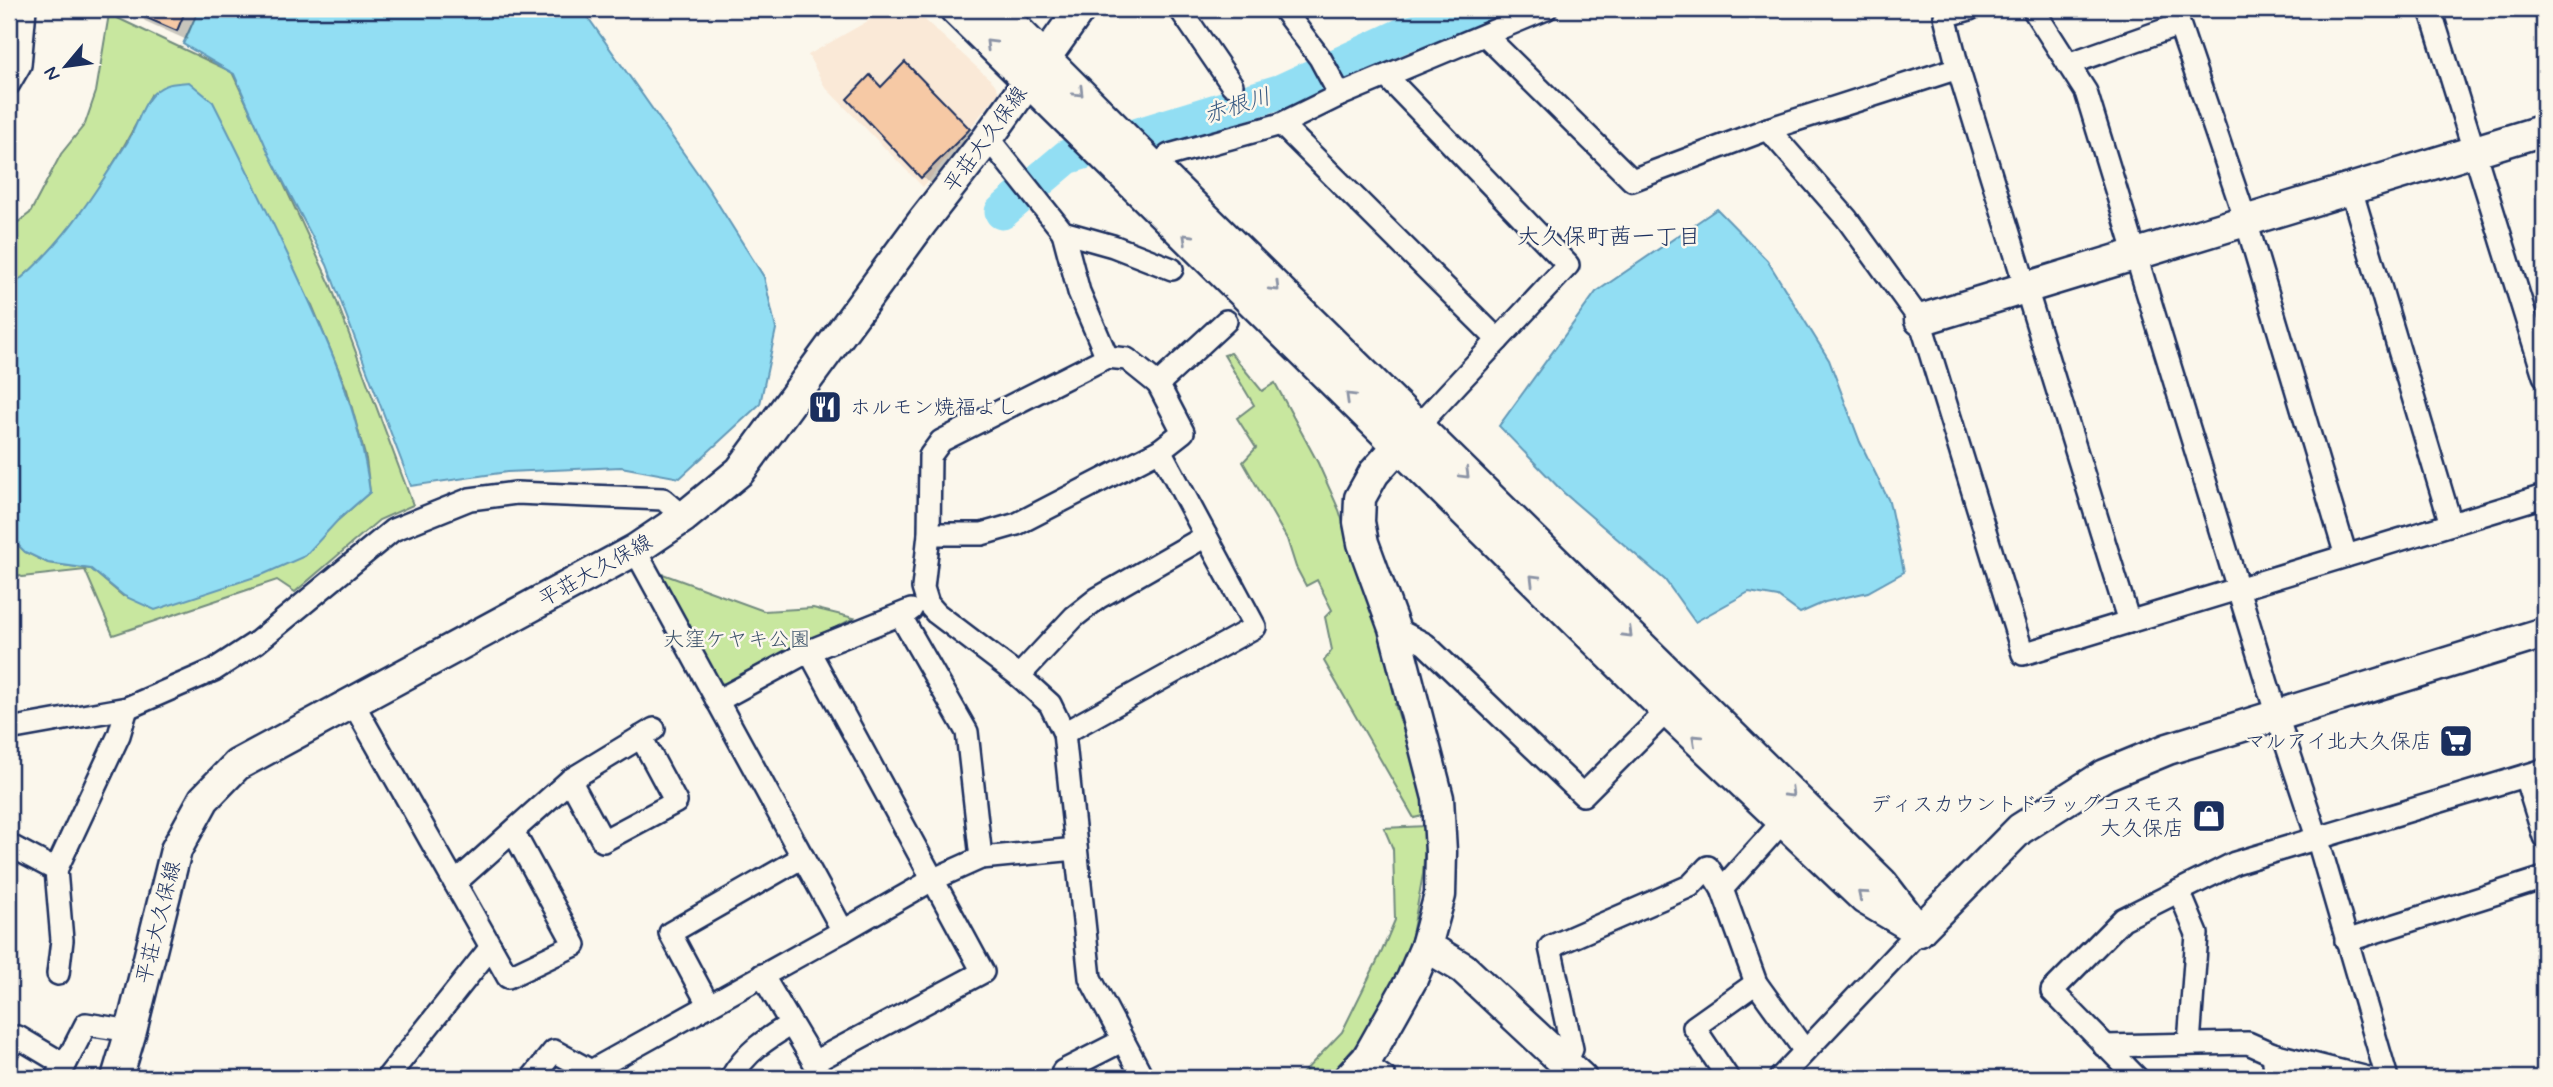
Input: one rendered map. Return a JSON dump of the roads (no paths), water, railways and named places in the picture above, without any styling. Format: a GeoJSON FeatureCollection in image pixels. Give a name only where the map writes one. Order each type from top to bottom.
{"type":"FeatureCollection","features":[{"type":"Feature","properties":{"kind":"street"},"geometry":{"type":"LineString","coordinates":[[9,84],[20,65],[25,9]]}},
{"type":"Feature","properties":{"kind":"street"},"geometry":{"type":"LineString","coordinates":[[955,9],[1027,82],[1408,435],[1882,883],[1919,931]]}},
{"type":"Feature","properties":{"kind":"street"},"geometry":{"type":"LineString","coordinates":[[996,9],[1155,168],[1667,711],[1865,899],[1919,931]]}},
{"type":"Feature","properties":{"kind":"street","name":"平荘大久保線"},"geometry":{"type":"LineString","coordinates":[[117,1078],[176,850],[204,799],[237,765],[635,550],[684,517],[740,471],[923,221],[988,138],[1080,9]]}},
{"type":"Feature","properties":{"kind":"street"},"geometry":{"type":"LineString","coordinates":[[1180,9],[1231,85]]}},
{"type":"Feature","properties":{"kind":"street"},"geometry":{"type":"LineString","coordinates":[[1283,9],[1320,58],[1340,95]]}},
{"type":"Feature","properties":{"kind":"street"},"geometry":{"type":"LineString","coordinates":[[1155,168],[1169,155],[1281,124],[1340,95],[1485,34],[1510,16],[1546,9]]}},
{"type":"Feature","properties":{"kind":"street"},"geometry":{"type":"LineString","coordinates":[[1970,9],[1945,16],[1958,68],[2129,622]]}},
{"type":"Feature","properties":{"kind":"street"},"geometry":{"type":"LineString","coordinates":[[2033,9],[2086,92],[2277,716],[2317,837],[2387,1078]]}},
{"type":"Feature","properties":{"kind":"street"},"geometry":{"type":"LineString","coordinates":[[2430,9],[2544,376]]}},
{"type":"Feature","properties":{"kind":"street"},"geometry":{"type":"LineString","coordinates":[[2068,64],[2177,17],[2246,221],[2346,556]]}},
{"type":"Feature","properties":{"kind":"street"},"geometry":{"type":"LineString","coordinates":[[1485,34],[1632,180],[1768,129],[1958,68]]}},
{"type":"Feature","properties":{"kind":"street"},"geometry":{"type":"LineString","coordinates":[[1365,1073],[1426,946],[1440,895],[1441,852],[1438,798],[1394,628],[1363,543],[1359,522],[1360,498],[1374,472],[1568,265],[1385,76]]}},
{"type":"Feature","properties":{"kind":"street"},"geometry":{"type":"LineString","coordinates":[[1281,124],[1497,340]]}},
{"type":"Feature","properties":{"kind":"street"},"geometry":{"type":"LineString","coordinates":[[1768,129],[1847,219],[1920,320],[2023,654],[2544,496]]}},
{"type":"Feature","properties":{"kind":"street"},"geometry":{"type":"LineString","coordinates":[[1920,320],[2544,130]]}},
{"type":"Feature","properties":{"kind":"street"},"geometry":{"type":"LineString","coordinates":[[988,138],[1063,232],[1079,292],[1107,357]]}},
{"type":"Feature","properties":{"kind":"street"},"geometry":{"type":"LineString","coordinates":[[2351,189],[2451,524]]}},
{"type":"Feature","properties":{"kind":"street"},"geometry":{"type":"LineString","coordinates":[[1063,232],[1113,246],[1172,269]]}},
{"type":"Feature","properties":{"kind":"street"},"geometry":{"type":"LineString","coordinates":[[1158,384],[1226,321]]}},
{"type":"Feature","properties":{"kind":"street"},"geometry":{"type":"LineString","coordinates":[[929,534],[982,534],[1017,524],[1160,450],[1183,432],[1158,384],[1127,359],[1107,357],[941,441],[930,456],[929,534],[923,588],[928,604],[936,614],[1019,676],[1050,704],[1064,733],[1090,978],[1143,1078]]}},
{"type":"Feature","properties":{"kind":"street"},"geometry":{"type":"LineString","coordinates":[[1064,733],[1255,627],[1160,450]]}},
{"type":"Feature","properties":{"kind":"street"},"geometry":{"type":"LineString","coordinates":[[9,729],[127,708],[214,670],[257,642],[393,530],[470,499],[516,494],[663,499],[684,517]]}},
{"type":"Feature","properties":{"kind":"street"},"geometry":{"type":"LineString","coordinates":[[1019,676],[1074,617],[1098,598],[1206,536]]}},
{"type":"Feature","properties":{"kind":"street"},"geometry":{"type":"LineString","coordinates":[[635,550],[844,931]]}},
{"type":"Feature","properties":{"kind":"street"},"geometry":{"type":"LineString","coordinates":[[717,701],[809,651],[928,604]]}},
{"type":"Feature","properties":{"kind":"street"},"geometry":{"type":"LineString","coordinates":[[900,615],[967,732],[981,858]]}},
{"type":"Feature","properties":{"kind":"street"},"geometry":{"type":"LineString","coordinates":[[1394,628],[1424,644],[1583,795],[1667,711]]}},
{"type":"Feature","properties":{"kind":"street"},"geometry":{"type":"LineString","coordinates":[[1780,1078],[2020,829],[2105,775],[2168,749],[2544,633]]}},
{"type":"Feature","properties":{"kind":"street"},"geometry":{"type":"LineString","coordinates":[[762,975],[814,1062],[984,972],[809,651]]}},
{"type":"Feature","properties":{"kind":"street"},"geometry":{"type":"LineString","coordinates":[[353,703],[508,977],[575,945],[514,833]]}},
{"type":"Feature","properties":{"kind":"street"},"geometry":{"type":"LineString","coordinates":[[58,974],[62,940],[56,870],[119,735],[127,708]]}},
{"type":"Feature","properties":{"kind":"street"},"geometry":{"type":"LineString","coordinates":[[455,883],[514,833],[570,780],[648,733],[676,802],[603,841],[570,780]]}},
{"type":"Feature","properties":{"kind":"street"},"geometry":{"type":"LineString","coordinates":[[2137,1078],[2052,991],[2123,919],[2235,863],[2535,773],[2544,837]]}},
{"type":"Feature","properties":{"kind":"street"},"geometry":{"type":"LineString","coordinates":[[1722,889],[1783,821]]}},
{"type":"Feature","properties":{"kind":"street"},"geometry":{"type":"LineString","coordinates":[[9,845],[56,870]]}},
{"type":"Feature","properties":{"kind":"street"},"geometry":{"type":"LineString","coordinates":[[531,1078],[554,1051],[591,1071],[934,879],[981,858],[1076,849]]}},
{"type":"Feature","properties":{"kind":"street"},"geometry":{"type":"LineString","coordinates":[[708,1004],[670,933],[803,857]]}},
{"type":"Feature","properties":{"kind":"street"},"geometry":{"type":"LineString","coordinates":[[1573,1071],[1572,1049],[1550,947],[1690,886],[1708,867],[1722,889],[1756,983],[1805,1051]]}},
{"type":"Feature","properties":{"kind":"street"},"geometry":{"type":"LineString","coordinates":[[2346,941],[2544,878]]}},
{"type":"Feature","properties":{"kind":"street"},"geometry":{"type":"LineString","coordinates":[[2179,891],[2197,934],[2189,1044]]}},
{"type":"Feature","properties":{"kind":"street"},"geometry":{"type":"LineString","coordinates":[[1426,946],[1463,968],[1573,1071]]}},
{"type":"Feature","properties":{"kind":"street"},"geometry":{"type":"LineString","coordinates":[[387,1078],[491,947]]}},
{"type":"Feature","properties":{"kind":"street"},"geometry":{"type":"LineString","coordinates":[[1728,1078],[1694,1027],[1756,983]]}},
{"type":"Feature","properties":{"kind":"street"},"geometry":{"type":"LineString","coordinates":[[9,1049],[18,1037],[60,1072],[86,1024],[131,1031]]}},
{"type":"Feature","properties":{"kind":"street"},"geometry":{"type":"LineString","coordinates":[[731,1078],[741,1060],[757,1045],[791,1024]]}},
{"type":"Feature","properties":{"kind":"street"},"geometry":{"type":"LineString","coordinates":[[1061,1078],[1063,1071],[1122,1041]]}},
{"type":"Feature","properties":{"kind":"street"},"geometry":{"type":"LineString","coordinates":[[2104,1046],[2248,1043],[2273,1054],[2368,1078]]}},
{"type":"Feature","properties":{"kind":"street"},"geometry":{"type":"LineString","coordinates":[[2273,1054],[2276,1078]]}},
{"type":"Feature","properties":{"kind":"water"},"geometry":{"type":"Polygon","coordinates":[[[199,9],[582,9],[708,188],[764,277],[776,329],[760,404],[680,478],[621,467],[507,472],[411,486],[327,265],[270,156],[234,74],[183,44],[199,9]]]}},
{"type":"Feature","properties":{"kind":"water"},"geometry":{"type":"Polygon","coordinates":[[[189,82],[213,102],[313,309],[348,399],[365,460],[370,492],[338,520],[305,556],[264,574],[155,610],[124,596],[91,569],[48,563],[25,552],[9,536],[9,288],[44,257],[75,220],[128,141],[150,98],[166,85],[189,82]]]}},
{"type":"Feature","properties":{"kind":"water"},"geometry":{"type":"Polygon","coordinates":[[[1717,209],[1767,260],[1829,360],[1860,442],[1889,501],[1904,572],[1868,592],[1825,602],[1800,613],[1778,597],[1749,592],[1695,622],[1665,580],[1564,493],[1499,426],[1596,292],[1717,209]]]}},
{"type":"Feature","properties":{"kind":"waterway","name":"赤根川"},"geometry":{"type":"LineString","coordinates":[[1002,212],[1067,157],[1282,91],[1403,35],[1483,9]]}},
{"type":"Feature","properties":{"kind":"place","name":"ホルモン焼福よし"},"geometry":{"type":"Point","coordinates":[825,407]}},
{"type":"Feature","properties":{"kind":"place","name":"マルアイ北大久保店"},"geometry":{"type":"Point","coordinates":[2456,741]}},
{"type":"Feature","properties":{"kind":"place","name":"ディスカウントドラッグコスモス 大久保店"},"geometry":{"type":"Point","coordinates":[2209,816]}},
{"type":"Feature","properties":{"kind":"district","name":"大久保町茜一丁目"},"geometry":{"type":"Point","coordinates":[1609,236]}},
{"type":"Feature","properties":{"kind":"park label","name":"大窪ケヤキ公園"},"geometry":{"type":"Point","coordinates":[737,639]}}]}
